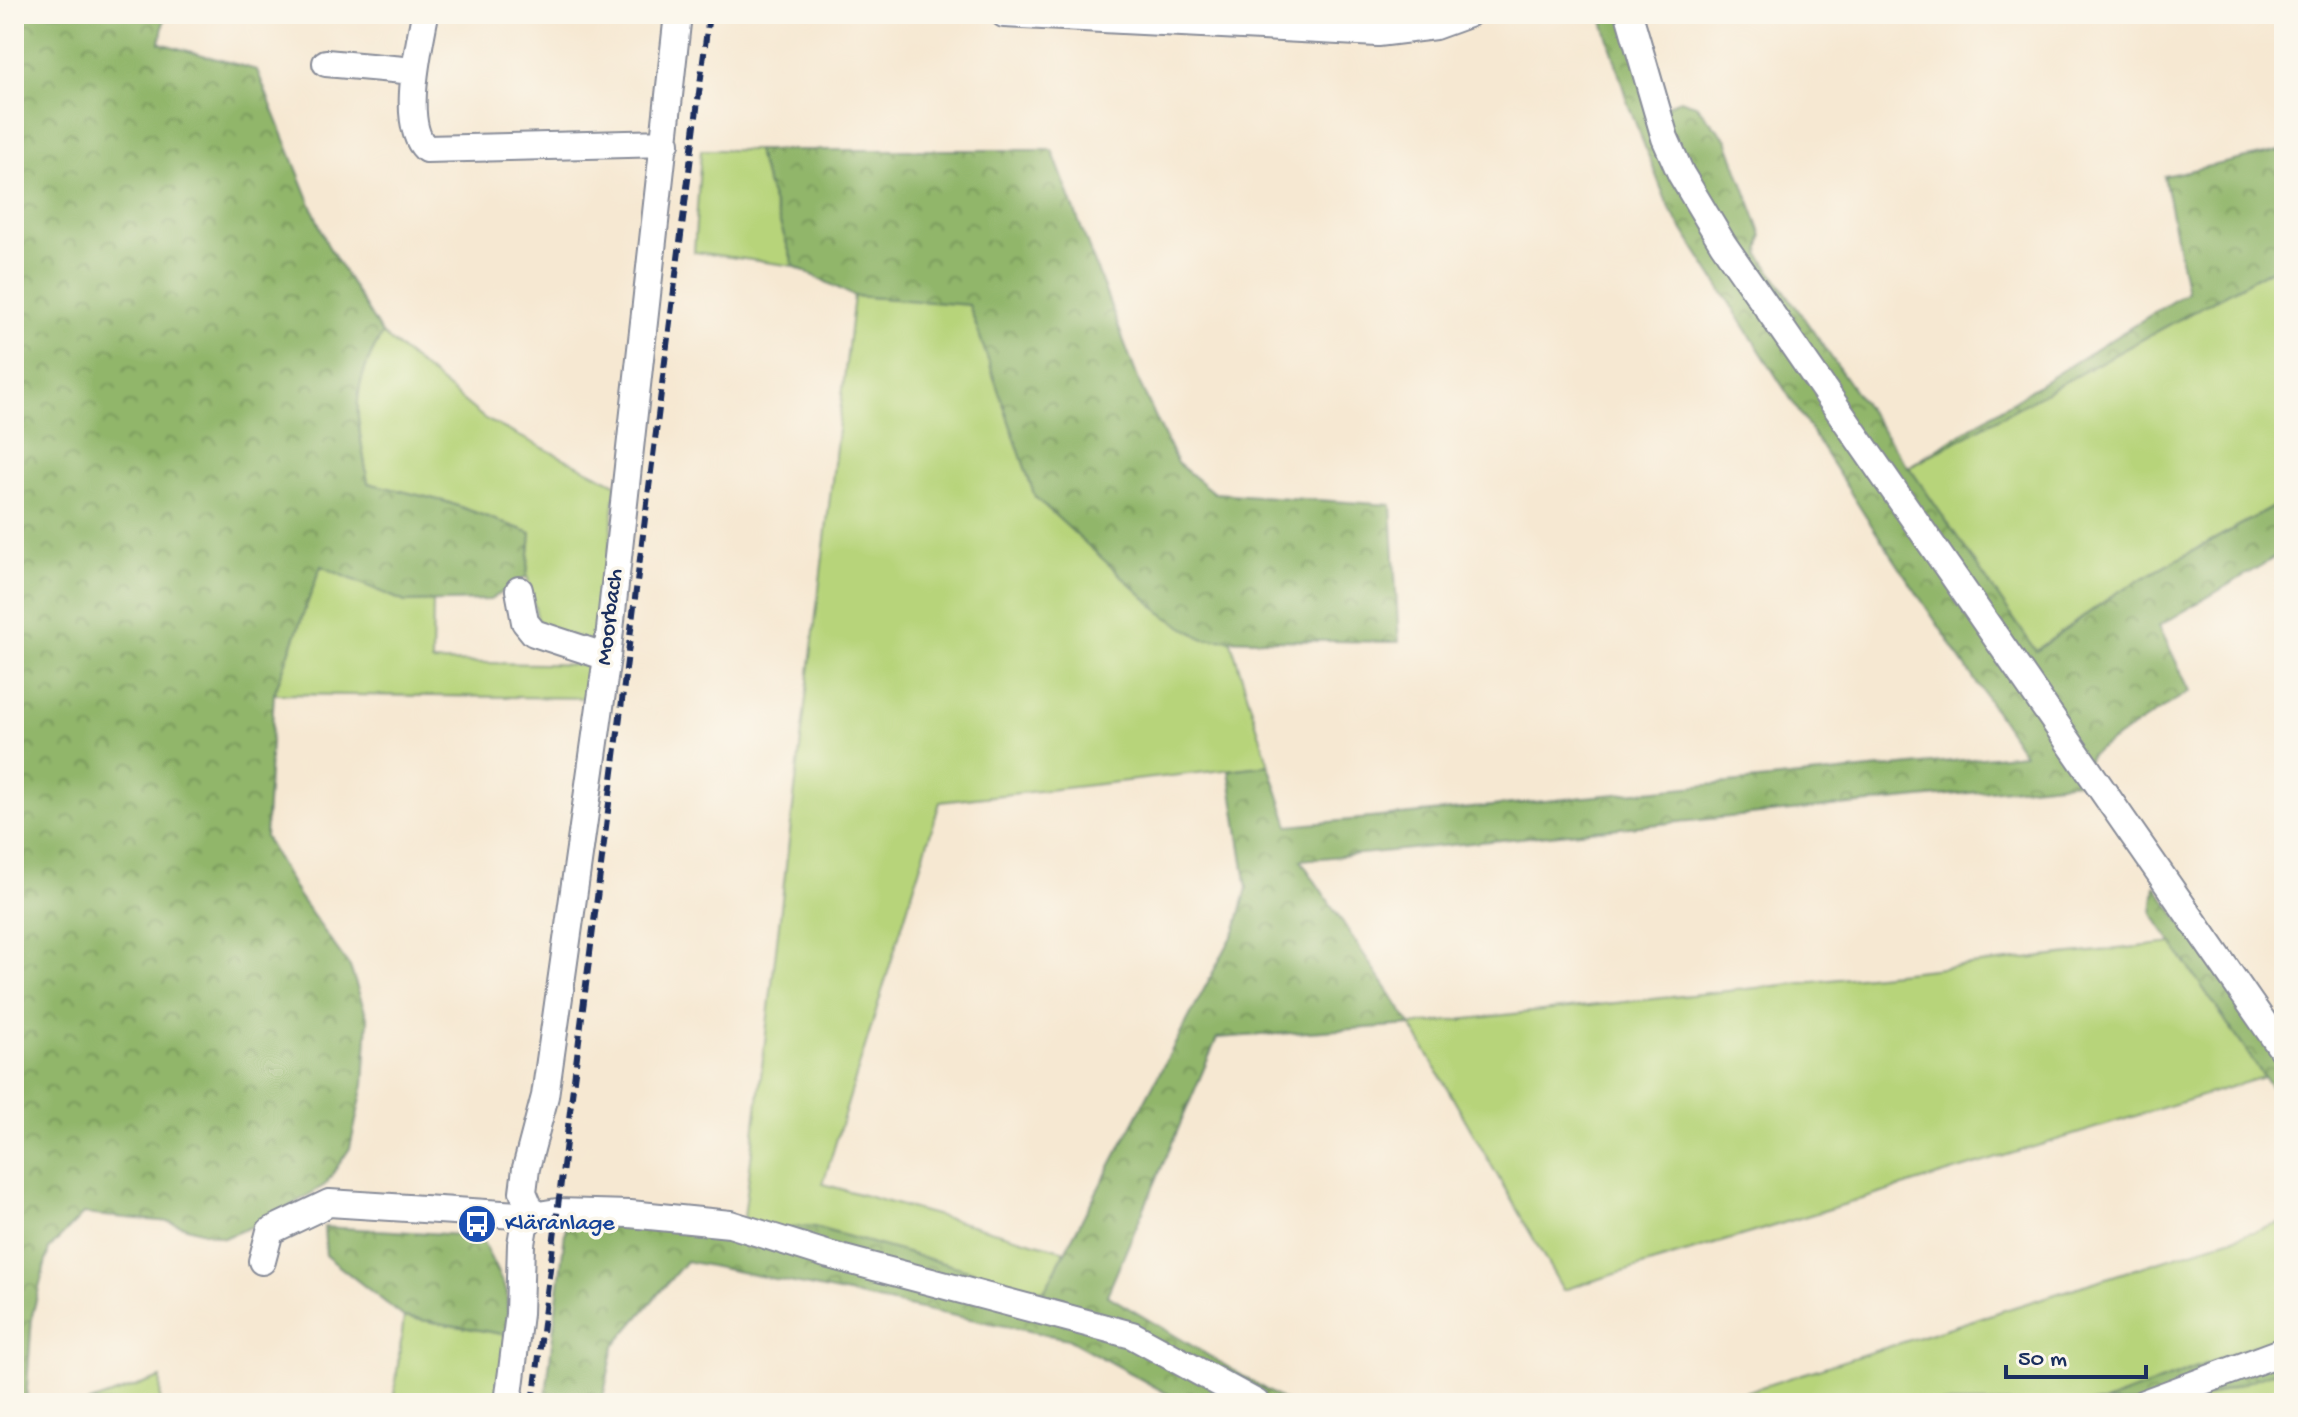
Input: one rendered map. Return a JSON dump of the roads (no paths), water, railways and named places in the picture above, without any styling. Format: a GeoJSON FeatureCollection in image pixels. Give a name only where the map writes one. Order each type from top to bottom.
{"type":"FeatureCollection","features":[{"type":"Feature","properties":{"kind":"street"},"geometry":{"type":"LineString","coordinates":[[425,14],[415,71],[413,127],[418,141],[426,149],[666,143]]}},
{"type":"Feature","properties":{"kind":"street","name":"Moorbach"},"geometry":{"type":"LineString","coordinates":[[533,1216],[523,1192],[526,1168],[545,1096],[607,657],[678,14]]}},
{"type":"Feature","properties":{"kind":"street"},"geometry":{"type":"LineString","coordinates":[[1004,14],[1378,33],[1435,26],[1468,14]]}},
{"type":"Feature","properties":{"kind":"street"},"geometry":{"type":"LineString","coordinates":[[1629,14],[1665,138],[1681,174],[1723,244],[2284,1052]]}},
{"type":"Feature","properties":{"kind":"street"},"geometry":{"type":"LineString","coordinates":[[326,63],[415,71]]}},
{"type":"Feature","properties":{"kind":"street"},"geometry":{"type":"LineString","coordinates":[[519,590],[525,622],[534,633],[607,657]]}},
{"type":"Feature","properties":{"kind":"street"},"geometry":{"type":"LineString","coordinates":[[262,1261],[270,1231],[329,1203],[533,1216],[557,1212],[630,1214],[730,1224],[829,1255],[1132,1335],[1256,1403]]}},
{"type":"Feature","properties":{"kind":"street"},"geometry":{"type":"LineString","coordinates":[[508,1403],[519,1314],[521,1244],[524,1226],[533,1216]]}},
{"type":"Feature","properties":{"kind":"street"},"geometry":{"type":"LineString","coordinates":[[2144,1403],[2284,1351]]}},
{"type":"Feature","properties":{"kind":"railway"},"geometry":{"type":"LineString","coordinates":[[533,1403],[709,14]]}},
{"type":"Feature","properties":{"kind":"place","name":"Kläranlage"},"geometry":{"type":"Point","coordinates":[477,1224]}}]}
